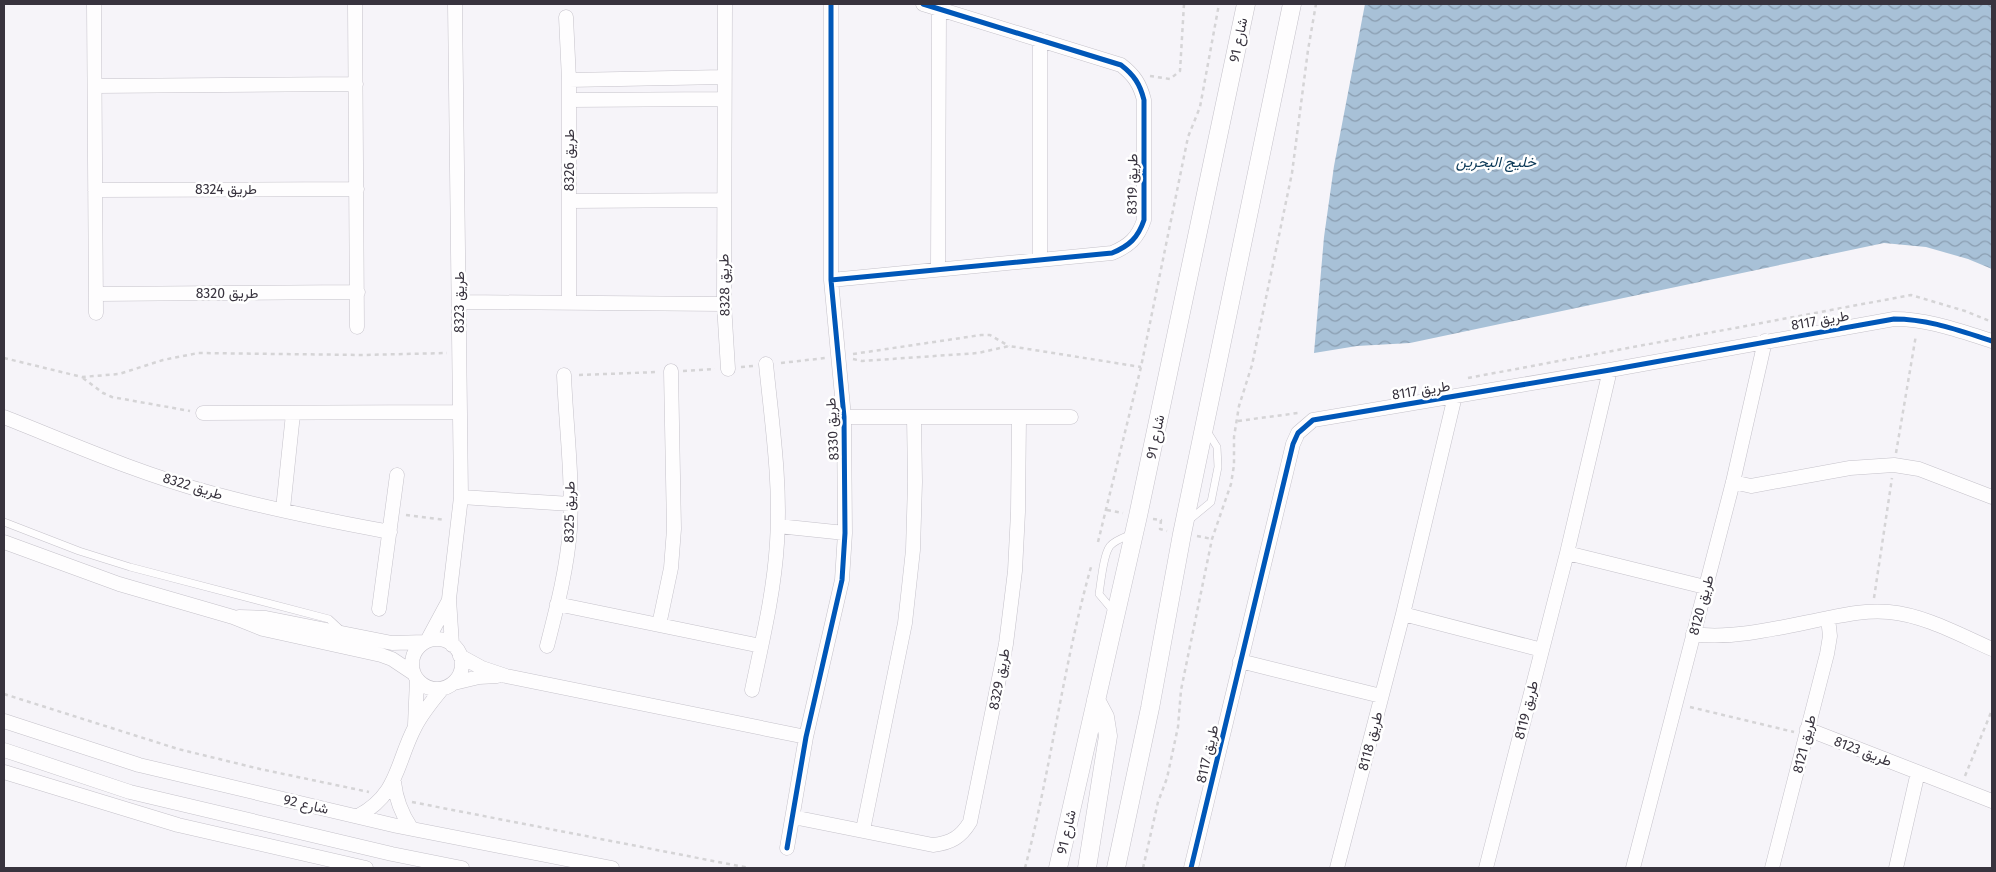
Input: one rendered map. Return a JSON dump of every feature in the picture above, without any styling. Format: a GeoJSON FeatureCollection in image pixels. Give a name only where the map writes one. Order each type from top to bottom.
{"type":"FeatureCollection","features":[{"type":"Feature","properties":{"kind":"street"},"geometry":{"type":"LineString","coordinates":[[94,4],[96,313]]}},
{"type":"Feature","properties":{"kind":"street"},"geometry":{"type":"LineString","coordinates":[[355,4],[358,327]]}},
{"type":"Feature","properties":{"kind":"street","name":"طريق 8323"},"geometry":{"type":"LineString","coordinates":[[455,4],[461,498],[449,599],[456,651]]}},
{"type":"Feature","properties":{"kind":"street","name":"طريق 8328"},"geometry":{"type":"LineString","coordinates":[[725,4],[724,304],[728,369]]}},
{"type":"Feature","properties":{"kind":"street","name":"طريق 8330"},"geometry":{"type":"LineString","coordinates":[[787,848],[806,737],[842,580],[846,533],[844,417],[831,280],[831,4]]}},
{"type":"Feature","properties":{"kind":"street"},"geometry":{"type":"LineString","coordinates":[[923,4],[1121,65],[1131,72]]}},
{"type":"Feature","properties":{"kind":"street","name":"شارع 91"},"geometry":{"type":"LineString","coordinates":[[1056,864],[1136,524],[1246,4]]}},
{"type":"Feature","properties":{"kind":"street"},"geometry":{"type":"LineString","coordinates":[[1116,868],[1150,708],[1183,529],[1292,4]]}},
{"type":"Feature","properties":{"kind":"street"},"geometry":{"type":"LineString","coordinates":[[938,269],[939,9]]}},
{"type":"Feature","properties":{"kind":"street","name":"طريق 8326"},"geometry":{"type":"LineString","coordinates":[[566,17],[569,80],[569,303]]}},
{"type":"Feature","properties":{"kind":"street"},"geometry":{"type":"LineString","coordinates":[[1040,40],[1040,259]]}},
{"type":"Feature","properties":{"kind":"street","name":"طريق 8319"},"geometry":{"type":"LineString","coordinates":[[831,280],[1112,252],[1128,245],[1139,233],[1144,220],[1144,100],[1141,86],[1131,72]]}},
{"type":"Feature","properties":{"kind":"street"},"geometry":{"type":"LineString","coordinates":[[569,80],[724,77]]}},
{"type":"Feature","properties":{"kind":"street"},"geometry":{"type":"LineString","coordinates":[[95,86],[356,84]]}},
{"type":"Feature","properties":{"kind":"street"},"geometry":{"type":"LineString","coordinates":[[569,100],[724,99]]}},
{"type":"Feature","properties":{"kind":"street","name":"طريق 8324"},"geometry":{"type":"LineString","coordinates":[[95,190],[357,189]]}},
{"type":"Feature","properties":{"kind":"street"},"geometry":{"type":"LineString","coordinates":[[569,201],[724,200]]}},
{"type":"Feature","properties":{"kind":"street","name":"طريق 8320"},"geometry":{"type":"LineString","coordinates":[[96,294],[358,292]]}},
{"type":"Feature","properties":{"kind":"street"},"geometry":{"type":"LineString","coordinates":[[460,302],[724,304]]}},
{"type":"Feature","properties":{"kind":"street","name":"طريق 8117"},"geometry":{"type":"LineString","coordinates":[[1191,868],[1293,444],[1298,433],[1313,420],[1325,416],[1610,370],[1894,319],[1935,323],[1992,341]]}},
{"type":"Feature","properties":{"kind":"street","name":"طريق 8120"},"geometry":{"type":"LineString","coordinates":[[1633,868],[1733,482],[1765,341]]}},
{"type":"Feature","properties":{"kind":"street"},"geometry":{"type":"LineString","coordinates":[[752,690],[772,588],[778,526],[779,482],[766,364]]}},
{"type":"Feature","properties":{"kind":"street","name":"طريق 8119"},"geometry":{"type":"LineString","coordinates":[[1486,868],[1567,553],[1610,370]]}},
{"type":"Feature","properties":{"kind":"street"},"geometry":{"type":"LineString","coordinates":[[659,625],[670,568],[674,529],[671,371]]}},
{"type":"Feature","properties":{"kind":"street","name":"طريق 8325"},"geometry":{"type":"LineString","coordinates":[[548,646],[567,556],[571,504],[564,375]]}},
{"type":"Feature","properties":{"kind":"street","name":"طريق 8118"},"geometry":{"type":"LineString","coordinates":[[1337,868],[1403,614],[1456,396]]}},
{"type":"Feature","properties":{"kind":"street"},"geometry":{"type":"LineString","coordinates":[[203,413],[460,412]]}},
{"type":"Feature","properties":{"kind":"street"},"geometry":{"type":"LineString","coordinates":[[283,509],[293,414]]}},
{"type":"Feature","properties":{"kind":"street"},"geometry":{"type":"LineString","coordinates":[[844,417],[1070,416]]}},
{"type":"Feature","properties":{"kind":"street","name":"طريق 8322"},"geometry":{"type":"LineString","coordinates":[[4,417],[130,466],[211,493],[342,524],[390,532]]}},
{"type":"Feature","properties":{"kind":"street"},"geometry":{"type":"LineString","coordinates":[[863,830],[905,623],[913,550],[914,417]]}},
{"type":"Feature","properties":{"kind":"street","name":"طريق 8329"},"geometry":{"type":"LineString","coordinates":[[793,817],[933,845],[946,844],[956,838],[964,832],[970,822],[1006,644],[1015,571],[1019,417]]}},
{"type":"Feature","properties":{"kind":"street"},"geometry":{"type":"LineString","coordinates":[[1733,482],[1751,486],[1850,468],[1894,465],[1919,469],[1992,497]]}},
{"type":"Feature","properties":{"kind":"street"},"geometry":{"type":"LineString","coordinates":[[379,609],[396,475]]}},
{"type":"Feature","properties":{"kind":"street"},"geometry":{"type":"LineString","coordinates":[[461,498],[571,504]]}},
{"type":"Feature","properties":{"kind":"street"},"geometry":{"type":"LineString","coordinates":[[778,526],[846,533]]}},
{"type":"Feature","properties":{"kind":"street"},"geometry":{"type":"LineString","coordinates":[[4,542],[119,584],[233,617],[262,630],[381,654],[392,659],[428,687],[448,686],[480,677],[506,676]]}},
{"type":"Feature","properties":{"kind":"street"},"geometry":{"type":"LineString","coordinates":[[1567,553],[1705,587]]}},
{"type":"Feature","properties":{"kind":"street","name":"طريق 8323"},"geometry":{"type":"LineString","coordinates":[[426,642],[449,599]]}},
{"type":"Feature","properties":{"kind":"street"},"geometry":{"type":"LineString","coordinates":[[558,604],[761,646]]}},
{"type":"Feature","properties":{"kind":"street"},"geometry":{"type":"LineString","coordinates":[[1693,634],[1710,637],[1858,612],[1889,612],[1914,617],[1992,649]]}},
{"type":"Feature","properties":{"kind":"street"},"geometry":{"type":"LineString","coordinates":[[1403,614],[1542,650]]}},
{"type":"Feature","properties":{"kind":"street"},"geometry":{"type":"LineString","coordinates":[[233,617],[266,618],[392,644],[438,640],[482,668],[506,676],[806,737]]}},
{"type":"Feature","properties":{"kind":"street","name":"طريق 8121"},"geometry":{"type":"LineString","coordinates":[[1772,868],[1829,645],[1828,618]]}},
{"type":"Feature","properties":{"kind":"street"},"geometry":{"type":"LineString","coordinates":[[358,816],[390,797],[414,728],[417,695],[412,659],[419,646],[426,642]]}},
{"type":"Feature","properties":{"kind":"street"},"geometry":{"type":"LineString","coordinates":[[414,728],[461,670],[456,651]]}},
{"type":"Feature","properties":{"kind":"street"},"geometry":{"type":"LineString","coordinates":[[1240,661],[1381,696]]}},
{"type":"Feature","properties":{"kind":"street"},"geometry":{"type":"LineString","coordinates":[[1087,868],[1108,736],[1105,717],[1096,700]]}},
{"type":"Feature","properties":{"kind":"street","name":"شارع 92"},"geometry":{"type":"LineString","coordinates":[[4,721],[139,765],[411,828],[612,868]]}},
{"type":"Feature","properties":{"kind":"street","name":"طريق 8123"},"geometry":{"type":"LineString","coordinates":[[1806,732],[1992,801]]}},
{"type":"Feature","properties":{"kind":"street","name":"شارع 92"},"geometry":{"type":"LineString","coordinates":[[4,750],[130,792],[392,854],[462,868]]}},
{"type":"Feature","properties":{"kind":"street"},"geometry":{"type":"LineString","coordinates":[[1896,868],[1918,772]]}},
{"type":"Feature","properties":{"kind":"street"},"geometry":{"type":"LineString","coordinates":[[8,776],[178,825],[338,865],[366,868]]}},
{"type":"Feature","properties":{"kind":"street"},"geometry":{"type":"LineString","coordinates":[[390,797],[411,828]]}},
{"type":"Feature","properties":{"kind":"lane"},"geometry":{"type":"LineString","coordinates":[[4,522],[79,551],[130,567],[329,619],[345,635]]}},
{"type":"Feature","properties":{"kind":"path"},"geometry":{"type":"LineString","coordinates":[[1131,72],[1170,79],[1178,74],[1182,67],[1184,4]]}},
{"type":"Feature","properties":{"kind":"path"},"geometry":{"type":"LineString","coordinates":[[1098,545],[1141,367],[1188,137],[1200,107],[1219,4]]}},
{"type":"Feature","properties":{"kind":"path"},"geometry":{"type":"LineString","coordinates":[[1143,868],[1158,802],[1167,778],[1173,753],[1180,716],[1181,690],[1212,539],[1231,484],[1234,465],[1234,437],[1240,406],[1252,365],[1292,173],[1316,4]]}},
{"type":"Feature","properties":{"kind":"path"},"geometry":{"type":"LineString","coordinates":[[564,375],[728,369],[837,356],[980,335],[990,335],[1009,346],[1141,367]]}},
{"type":"Feature","properties":{"kind":"path"},"geometry":{"type":"LineString","coordinates":[[837,356],[862,360],[978,353],[1009,346]]}},
{"type":"Feature","properties":{"kind":"path"},"geometry":{"type":"LineString","coordinates":[[4,358],[82,377],[119,374],[163,360],[198,353],[362,355],[460,353]]}},
{"type":"Feature","properties":{"kind":"path"},"geometry":{"type":"LineString","coordinates":[[82,377],[103,393],[112,396],[203,413]]}},
{"type":"Feature","properties":{"kind":"path"},"geometry":{"type":"LineString","coordinates":[[1107,510],[1136,524],[1161,520],[1160,529],[1183,529],[1212,539]]}},
{"type":"Feature","properties":{"kind":"path"},"geometry":{"type":"LineString","coordinates":[[392,513],[459,522]]}},
{"type":"Feature","properties":{"kind":"path"},"geometry":{"type":"LineString","coordinates":[[1025,868],[1071,649],[1093,561]]}},
{"type":"Feature","properties":{"kind":"path"},"geometry":{"type":"LineString","coordinates":[[4,694],[178,749],[260,769],[390,797],[749,868]]}},
{"type":"Feature","properties":{"kind":"path"},"geometry":{"type":"LineString","coordinates":[[1676,704],[1806,732]]}},
{"type":"Feature","properties":{"kind":"path"},"geometry":{"type":"LineString","coordinates":[[1960,788],[1992,710]]}},
{"type":"Feature","properties":{"kind":"water","name":"خليج البحرين"},"geometry":{"type":"Polygon","coordinates":[[[1365,4],[1992,4],[1992,269],[1968,259],[1926,247],[1884,243],[1410,343],[1357,346],[1314,353],[1324,237],[1334,166],[1365,4]]]}},
{"type":"Feature","properties":{"kind":"cycle path"},"geometry":{"type":"LineString","coordinates":[[787,848],[806,737],[842,580],[845,533],[844,417],[831,280],[831,4]]}},
{"type":"Feature","properties":{"kind":"cycle path"},"geometry":{"type":"LineString","coordinates":[[831,280],[1112,253],[1132,241],[1139,232],[1144,220],[1144,100],[1141,89],[1130,72],[1121,65],[923,4]]}},
{"type":"Feature","properties":{"kind":"cycle path"},"geometry":{"type":"LineString","coordinates":[[1191,868],[1293,444],[1298,433],[1313,420],[1610,370],[1894,319],[1932,323],[1992,341]]}}]}
